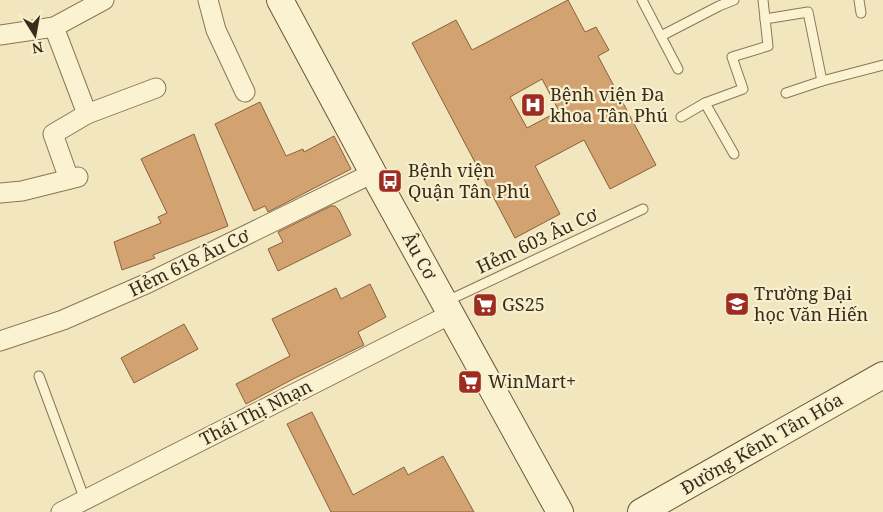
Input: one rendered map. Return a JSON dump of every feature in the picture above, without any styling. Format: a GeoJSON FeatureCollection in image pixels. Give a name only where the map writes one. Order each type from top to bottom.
{"type":"FeatureCollection","features":[{"type":"Feature","properties":{"kind":"main road","name":"Âu Cơ"},"geometry":{"type":"LineString","coordinates":[[280,0],[560,512]]}},
{"type":"Feature","properties":{"kind":"main road","name":"Đường Kênh Tân Hóa"},"geometry":{"type":"LineString","coordinates":[[641,512],[883,375]]}},
{"type":"Feature","properties":{"kind":"street"},"geometry":{"type":"LineString","coordinates":[[0,35],[54,27],[104,0]]}},
{"type":"Feature","properties":{"kind":"street"},"geometry":{"type":"LineString","coordinates":[[208,0],[216,30],[245,92]]}},
{"type":"Feature","properties":{"kind":"street"},"geometry":{"type":"LineString","coordinates":[[54,27],[87,114]]}},
{"type":"Feature","properties":{"kind":"street"},"geometry":{"type":"LineString","coordinates":[[0,193],[22,191],[73,178],[53,134],[87,114],[156,88]]}},
{"type":"Feature","properties":{"kind":"street","name":"Hẻm 618 Âu Cơ"},"geometry":{"type":"LineString","coordinates":[[0,341],[63,320],[148,283],[374,173]]}},
{"type":"Feature","properties":{"kind":"street","name":"Thái Thị Nhạn"},"geometry":{"type":"LineString","coordinates":[[61,512],[448,308]]}},
{"type":"Feature","properties":{"kind":"lane"},"geometry":{"type":"LineString","coordinates":[[642,0],[678,69]]}},
{"type":"Feature","properties":{"kind":"lane"},"geometry":{"type":"LineString","coordinates":[[661,36],[734,0]]}},
{"type":"Feature","properties":{"kind":"lane"},"geometry":{"type":"LineString","coordinates":[[682,117],[705,104],[743,89],[732,57],[768,46],[763,0]]}},
{"type":"Feature","properties":{"kind":"lane"},"geometry":{"type":"LineString","coordinates":[[859,0],[861,13]]}},
{"type":"Feature","properties":{"kind":"lane"},"geometry":{"type":"LineString","coordinates":[[766,19],[808,12],[822,81]]}},
{"type":"Feature","properties":{"kind":"lane"},"geometry":{"type":"LineString","coordinates":[[786,93],[822,81],[883,65]]}},
{"type":"Feature","properties":{"kind":"lane"},"geometry":{"type":"LineString","coordinates":[[705,104],[734,154]]}},
{"type":"Feature","properties":{"kind":"lane","name":"Hẻm 603 Âu Cơ"},"geometry":{"type":"LineString","coordinates":[[448,308],[643,209]]}},
{"type":"Feature","properties":{"kind":"lane"},"geometry":{"type":"LineString","coordinates":[[39,376],[85,500]]}},
{"type":"Feature","properties":{"kind":"building"},"geometry":{"type":"Polygon","coordinates":[[[568,0],[585,32],[596,27],[609,50],[598,56],[656,165],[610,189],[584,140],[535,166],[560,214],[515,238],[412,43],[456,20],[472,50],[568,0]],[[542,79],[510,97],[527,128],[559,111],[542,79]]]}},
{"type":"Feature","properties":{"kind":"building"},"geometry":{"type":"Polygon","coordinates":[[[260,102],[286,156],[303,149],[304,152],[334,136],[351,169],[268,212],[265,206],[254,211],[215,124],[260,102]]]}},
{"type":"Feature","properties":{"kind":"building"},"geometry":{"type":"Polygon","coordinates":[[[194,134],[228,226],[153,255],[155,258],[122,270],[114,242],[161,223],[158,217],[167,213],[141,159],[194,134]]]}},
{"type":"Feature","properties":{"kind":"building"},"geometry":{"type":"Polygon","coordinates":[[[331,206],[335,206],[339,210],[351,235],[278,271],[268,249],[283,242],[278,232],[331,206]]]}},
{"type":"Feature","properties":{"kind":"building"},"geometry":{"type":"Polygon","coordinates":[[[370,284],[386,317],[358,332],[364,345],[246,404],[236,384],[290,356],[272,319],[336,288],[341,299],[370,284]]]}},
{"type":"Feature","properties":{"kind":"building"},"geometry":{"type":"Polygon","coordinates":[[[184,324],[198,349],[134,383],[121,358],[184,324]]]}},
{"type":"Feature","properties":{"kind":"building"},"geometry":{"type":"Polygon","coordinates":[[[312,412],[353,495],[404,467],[408,475],[443,456],[474,512],[331,512],[287,424],[312,412]]]}},
{"type":"Feature","properties":{"kind":"place","name":"Bệnh viện Đa khoa Tân Phú"},"geometry":{"type":"Point","coordinates":[533,105]}},
{"type":"Feature","properties":{"kind":"place","name":"Bệnh viện Quận Tân Phú"},"geometry":{"type":"Point","coordinates":[390,181]}},
{"type":"Feature","properties":{"kind":"place","name":"Trường Đại học Văn Hiến"},"geometry":{"type":"Point","coordinates":[737,304]}},
{"type":"Feature","properties":{"kind":"place","name":"GS25"},"geometry":{"type":"Point","coordinates":[485,305]}},
{"type":"Feature","properties":{"kind":"place","name":"WinMart+"},"geometry":{"type":"Point","coordinates":[470,382]}}]}
